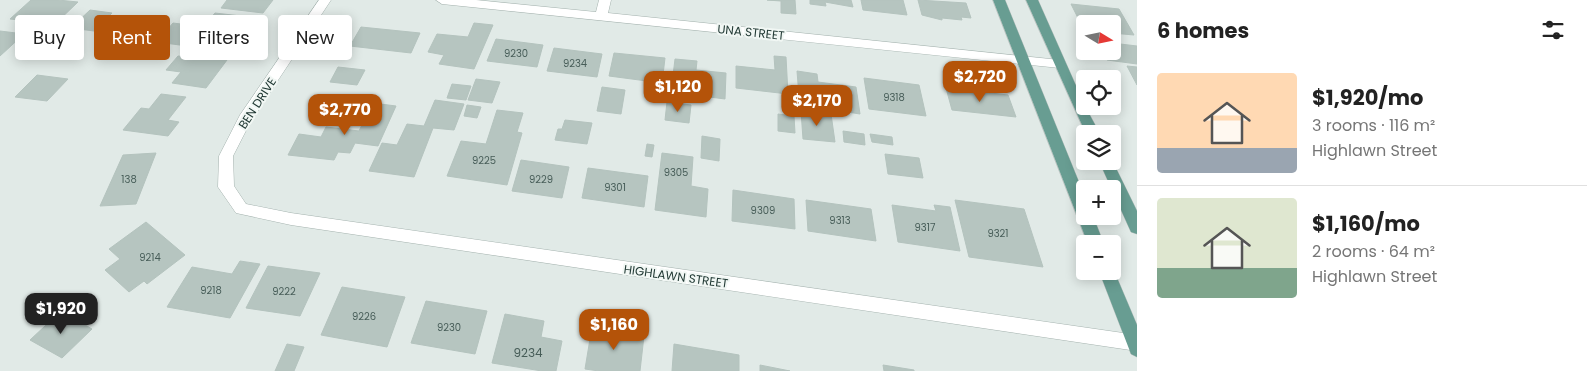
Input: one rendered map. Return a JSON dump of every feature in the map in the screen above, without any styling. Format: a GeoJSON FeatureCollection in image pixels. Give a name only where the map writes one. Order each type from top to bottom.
{"type":"FeatureCollection","features":[{"type":"Feature","properties":{"kind":"main road"},"geometry":{"type":"LineString","coordinates":[[999,0],[1092,235]]}},
{"type":"Feature","properties":{"kind":"main road"},"geometry":{"type":"LineString","coordinates":[[1032,0],[1089,125]]}},
{"type":"Feature","properties":{"kind":"main road"},"geometry":{"type":"LineString","coordinates":[[1110,170],[1137,227]]}},
{"type":"Feature","properties":{"kind":"main road"},"geometry":{"type":"LineString","coordinates":[[1110,280],[1136,344]]}},
{"type":"Feature","properties":{"kind":"street","name":"BEN DRIVE"},"geometry":{"type":"LineString","coordinates":[[226,187],[226,156],[245,119],[325,0]]}},
{"type":"Feature","properties":{"kind":"street","name":"UNA STREET"},"geometry":{"type":"LineString","coordinates":[[442,0],[601,18],[1060,64]]}},
{"type":"Feature","properties":{"kind":"street"},"geometry":{"type":"LineString","coordinates":[[601,18],[605,0]]}},
{"type":"Feature","properties":{"kind":"street","name":"HIGHLAWN STREET"},"geometry":{"type":"LineString","coordinates":[[226,187],[241,209],[280,218],[1136,344]]}},
{"type":"Feature","properties":{"kind":"building"},"geometry":{"type":"Polygon","coordinates":[[[31,0],[78,2],[64,15],[15,15],[15,20],[10,19],[31,0]]]}},
{"type":"Feature","properties":{"kind":"building"},"geometry":{"type":"Polygon","coordinates":[[[227,0],[273,0],[263,13],[221,8],[227,0]]]}},
{"type":"Feature","properties":{"kind":"building"},"geometry":{"type":"Polygon","coordinates":[[[767,0],[795,0],[796,14],[781,13],[781,1],[767,0]]]}},
{"type":"Feature","properties":{"kind":"building"},"geometry":{"type":"Polygon","coordinates":[[[810,0],[851,0],[853,7],[825,2],[826,6],[810,4],[810,0]]]}},
{"type":"Feature","properties":{"kind":"building"},"geometry":{"type":"Polygon","coordinates":[[[861,0],[903,0],[907,15],[863,10],[861,0]]]}},
{"type":"Feature","properties":{"kind":"building"},"geometry":{"type":"Polygon","coordinates":[[[918,0],[966,3],[971,18],[961,17],[962,20],[942,18],[942,20],[922,15],[918,0]]]}},
{"type":"Feature","properties":{"kind":"building"},"geometry":{"type":"Polygon","coordinates":[[[1071,4],[1119,9],[1134,35],[1121,34],[1121,15],[1076,15],[1071,4]]]}},
{"type":"Feature","properties":{"kind":"building"},"geometry":{"type":"Polygon","coordinates":[[[90,10],[112,13],[110,15],[94,15],[94,31],[84,30],[84,16],[90,10]]]}},
{"type":"Feature","properties":{"kind":"building"},"geometry":{"type":"Polygon","coordinates":[[[215,13],[232,15],[213,15],[215,13]]]}},
{"type":"Feature","properties":{"kind":"building"},"geometry":{"type":"Polygon","coordinates":[[[173,23],[180,24],[180,45],[170,44],[170,27],[173,23]]]}},
{"type":"Feature","properties":{"kind":"building"},"geometry":{"type":"Polygon","coordinates":[[[474,23],[493,25],[474,69],[439,64],[444,55],[428,52],[437,34],[468,37],[474,23]]]}},
{"type":"Feature","properties":{"kind":"building"},"geometry":{"type":"Polygon","coordinates":[[[361,27],[420,33],[411,53],[352,46],[352,43],[361,27]]]}},
{"type":"Feature","properties":{"kind":"building"},"geometry":{"type":"Polygon","coordinates":[[[0,31],[15,33],[15,42],[0,56],[0,31]]]}},
{"type":"Feature","properties":{"kind":"building"},"geometry":{"type":"Polygon","coordinates":[[[496,39],[543,45],[537,67],[487,61],[496,39]]]}},
{"type":"Feature","properties":{"kind":"building"},"geometry":{"type":"Polygon","coordinates":[[[1121,44],[1137,46],[1137,64],[1107,60],[1121,60],[1121,44]]]}},
{"type":"Feature","properties":{"kind":"building"},"geometry":{"type":"Polygon","coordinates":[[[554,48],[602,54],[597,77],[547,71],[554,48]]]}},
{"type":"Feature","properties":{"kind":"building"},"geometry":{"type":"Polygon","coordinates":[[[614,53],[665,58],[662,83],[609,76],[614,53]]]}},
{"type":"Feature","properties":{"kind":"building"},"geometry":{"type":"Polygon","coordinates":[[[178,56],[180,56],[180,60],[227,60],[206,88],[172,83],[181,72],[166,70],[178,56]]]}},
{"type":"Feature","properties":{"kind":"building"},"geometry":{"type":"Polygon","coordinates":[[[774,56],[786,57],[788,94],[736,88],[736,66],[775,70],[774,56]]]}},
{"type":"Feature","properties":{"kind":"building"},"geometry":{"type":"Polygon","coordinates":[[[675,59],[697,61],[696,70],[726,73],[725,99],[671,92],[675,59]]]}},
{"type":"Feature","properties":{"kind":"building"},"geometry":{"type":"Polygon","coordinates":[[[1127,66],[1137,67],[1137,85],[1127,66]]]}},
{"type":"Feature","properties":{"kind":"building"},"geometry":{"type":"Polygon","coordinates":[[[338,67],[365,70],[357,85],[330,82],[338,67]]]}},
{"type":"Feature","properties":{"kind":"building"},"geometry":{"type":"Polygon","coordinates":[[[797,71],[817,74],[818,82],[856,87],[860,114],[841,111],[840,101],[799,96],[797,71]]]}},
{"type":"Feature","properties":{"kind":"building"},"geometry":{"type":"Polygon","coordinates":[[[37,75],[68,79],[47,101],[15,97],[37,75]]]}},
{"type":"Feature","properties":{"kind":"building"},"geometry":{"type":"Polygon","coordinates":[[[864,78],[919,85],[926,116],[869,109],[864,78]]]}},
{"type":"Feature","properties":{"kind":"building"},"geometry":{"type":"Polygon","coordinates":[[[476,79],[500,82],[492,103],[468,100],[476,79]]]}},
{"type":"Feature","properties":{"kind":"building"},"geometry":{"type":"Polygon","coordinates":[[[452,84],[471,86],[466,100],[447,98],[452,84]]]}},
{"type":"Feature","properties":{"kind":"building"},"geometry":{"type":"Polygon","coordinates":[[[602,87],[625,90],[621,114],[597,111],[602,87]]]}},
{"type":"Feature","properties":{"kind":"building"},"geometry":{"type":"Polygon","coordinates":[[[946,88],[1008,95],[1016,117],[952,110],[946,88]]]}},
{"type":"Feature","properties":{"kind":"building"},"geometry":{"type":"Polygon","coordinates":[[[161,94],[186,97],[168,120],[179,122],[168,136],[123,130],[141,108],[149,109],[161,94]]]}},
{"type":"Feature","properties":{"kind":"building"},"geometry":{"type":"Polygon","coordinates":[[[435,100],[464,104],[454,130],[433,128],[414,177],[369,171],[382,143],[397,145],[407,124],[424,126],[435,100]]]}},
{"type":"Feature","properties":{"kind":"building"},"geometry":{"type":"Polygon","coordinates":[[[667,102],[691,105],[689,123],[665,120],[667,102]]]}},
{"type":"Feature","properties":{"kind":"building"},"geometry":{"type":"Polygon","coordinates":[[[373,103],[396,106],[378,146],[355,143],[350,153],[338,152],[334,160],[288,155],[299,134],[321,137],[326,127],[359,131],[373,103]]]}},
{"type":"Feature","properties":{"kind":"building"},"geometry":{"type":"Polygon","coordinates":[[[467,105],[481,107],[477,118],[464,116],[467,105]]]}},
{"type":"Feature","properties":{"kind":"building"},"geometry":{"type":"Polygon","coordinates":[[[497,110],[523,113],[517,132],[522,133],[507,185],[447,176],[461,141],[486,144],[497,110]]]}},
{"type":"Feature","properties":{"kind":"building"},"geometry":{"type":"Polygon","coordinates":[[[801,111],[831,114],[835,142],[803,139],[801,111]]]}},
{"type":"Feature","properties":{"kind":"building"},"geometry":{"type":"Polygon","coordinates":[[[778,114],[794,116],[795,133],[778,131],[778,114]]]}},
{"type":"Feature","properties":{"kind":"building"},"geometry":{"type":"Polygon","coordinates":[[[565,120],[592,123],[587,144],[555,140],[558,129],[562,129],[565,120]]]}},
{"type":"Feature","properties":{"kind":"building"},"geometry":{"type":"Polygon","coordinates":[[[843,131],[864,134],[865,145],[844,142],[843,131]]]}},
{"type":"Feature","properties":{"kind":"building"},"geometry":{"type":"Polygon","coordinates":[[[870,134],[892,137],[893,145],[872,142],[870,134]]]}},
{"type":"Feature","properties":{"kind":"building"},"geometry":{"type":"Polygon","coordinates":[[[702,136],[720,139],[719,161],[701,158],[702,136]]]}},
{"type":"Feature","properties":{"kind":"building"},"geometry":{"type":"Polygon","coordinates":[[[647,144],[654,145],[652,157],[645,156],[647,144]]]}},
{"type":"Feature","properties":{"kind":"building"},"geometry":{"type":"Polygon","coordinates":[[[156,153],[136,204],[100,206],[123,155],[156,153]]]}},
{"type":"Feature","properties":{"kind":"building"},"geometry":{"type":"Polygon","coordinates":[[[662,153],[693,157],[691,186],[708,189],[706,217],[655,210],[662,153]]]}},
{"type":"Feature","properties":{"kind":"building"},"geometry":{"type":"Polygon","coordinates":[[[885,154],[919,158],[923,178],[888,174],[885,154]]]}},
{"type":"Feature","properties":{"kind":"building"},"geometry":{"type":"Polygon","coordinates":[[[521,160],[569,167],[562,198],[512,191],[521,160]]]}},
{"type":"Feature","properties":{"kind":"building"},"geometry":{"type":"Polygon","coordinates":[[[588,168],[648,176],[644,207],[582,198],[588,168]]]}},
{"type":"Feature","properties":{"kind":"building"},"geometry":{"type":"Polygon","coordinates":[[[733,190],[794,199],[795,229],[732,221],[733,190]]]}},
{"type":"Feature","properties":{"kind":"building"},"geometry":{"type":"Polygon","coordinates":[[[806,200],[871,209],[876,241],[808,231],[806,200]]]}},
{"type":"Feature","properties":{"kind":"building"},"geometry":{"type":"Polygon","coordinates":[[[955,200],[1024,209],[1043,267],[969,257],[955,200]]]}},
{"type":"Feature","properties":{"kind":"building"},"geometry":{"type":"Polygon","coordinates":[[[892,205],[936,211],[934,205],[950,207],[960,251],[898,242],[892,205]]]}},
{"type":"Feature","properties":{"kind":"building"},"geometry":{"type":"Polygon","coordinates":[[[146,222],[185,255],[147,284],[144,281],[129,292],[105,270],[120,259],[109,249],[146,222]]]}},
{"type":"Feature","properties":{"kind":"building"},"geometry":{"type":"Polygon","coordinates":[[[240,261],[260,264],[230,318],[167,307],[192,267],[232,274],[240,261]]]}},
{"type":"Feature","properties":{"kind":"building"},"geometry":{"type":"Polygon","coordinates":[[[268,266],[320,273],[300,316],[246,308],[268,266]]]}},
{"type":"Feature","properties":{"kind":"building"},"geometry":{"type":"Polygon","coordinates":[[[342,287],[405,297],[387,347],[321,335],[342,287]]]}},
{"type":"Feature","properties":{"kind":"building"},"geometry":{"type":"Polygon","coordinates":[[[426,301],[487,311],[475,354],[411,343],[426,301]]]}},
{"type":"Feature","properties":{"kind":"building"},"geometry":{"type":"Polygon","coordinates":[[[61,311],[92,329],[62,358],[30,340],[61,311]]]}},
{"type":"Feature","properties":{"kind":"building"},"geometry":{"type":"Polygon","coordinates":[[[505,314],[544,321],[541,337],[562,341],[556,371],[542,371],[492,363],[505,314]]]}},
{"type":"Feature","properties":{"kind":"building"},"geometry":{"type":"Polygon","coordinates":[[[592,327],[644,336],[640,371],[585,369],[592,327]]]}},
{"type":"Feature","properties":{"kind":"building"},"geometry":{"type":"Polygon","coordinates":[[[287,344],[304,347],[294,371],[275,371],[287,344]]]}},
{"type":"Feature","properties":{"kind":"building"},"geometry":{"type":"Polygon","coordinates":[[[674,344],[739,355],[739,371],[672,371],[674,344]]]}},
{"type":"Feature","properties":{"kind":"building"},"geometry":{"type":"Polygon","coordinates":[[[760,365],[790,371],[760,371],[760,365]]]}},
{"type":"Feature","properties":{"kind":"building"},"geometry":{"type":"Polygon","coordinates":[[[883,365],[914,370],[914,371],[884,371],[883,365]]]}}]}
